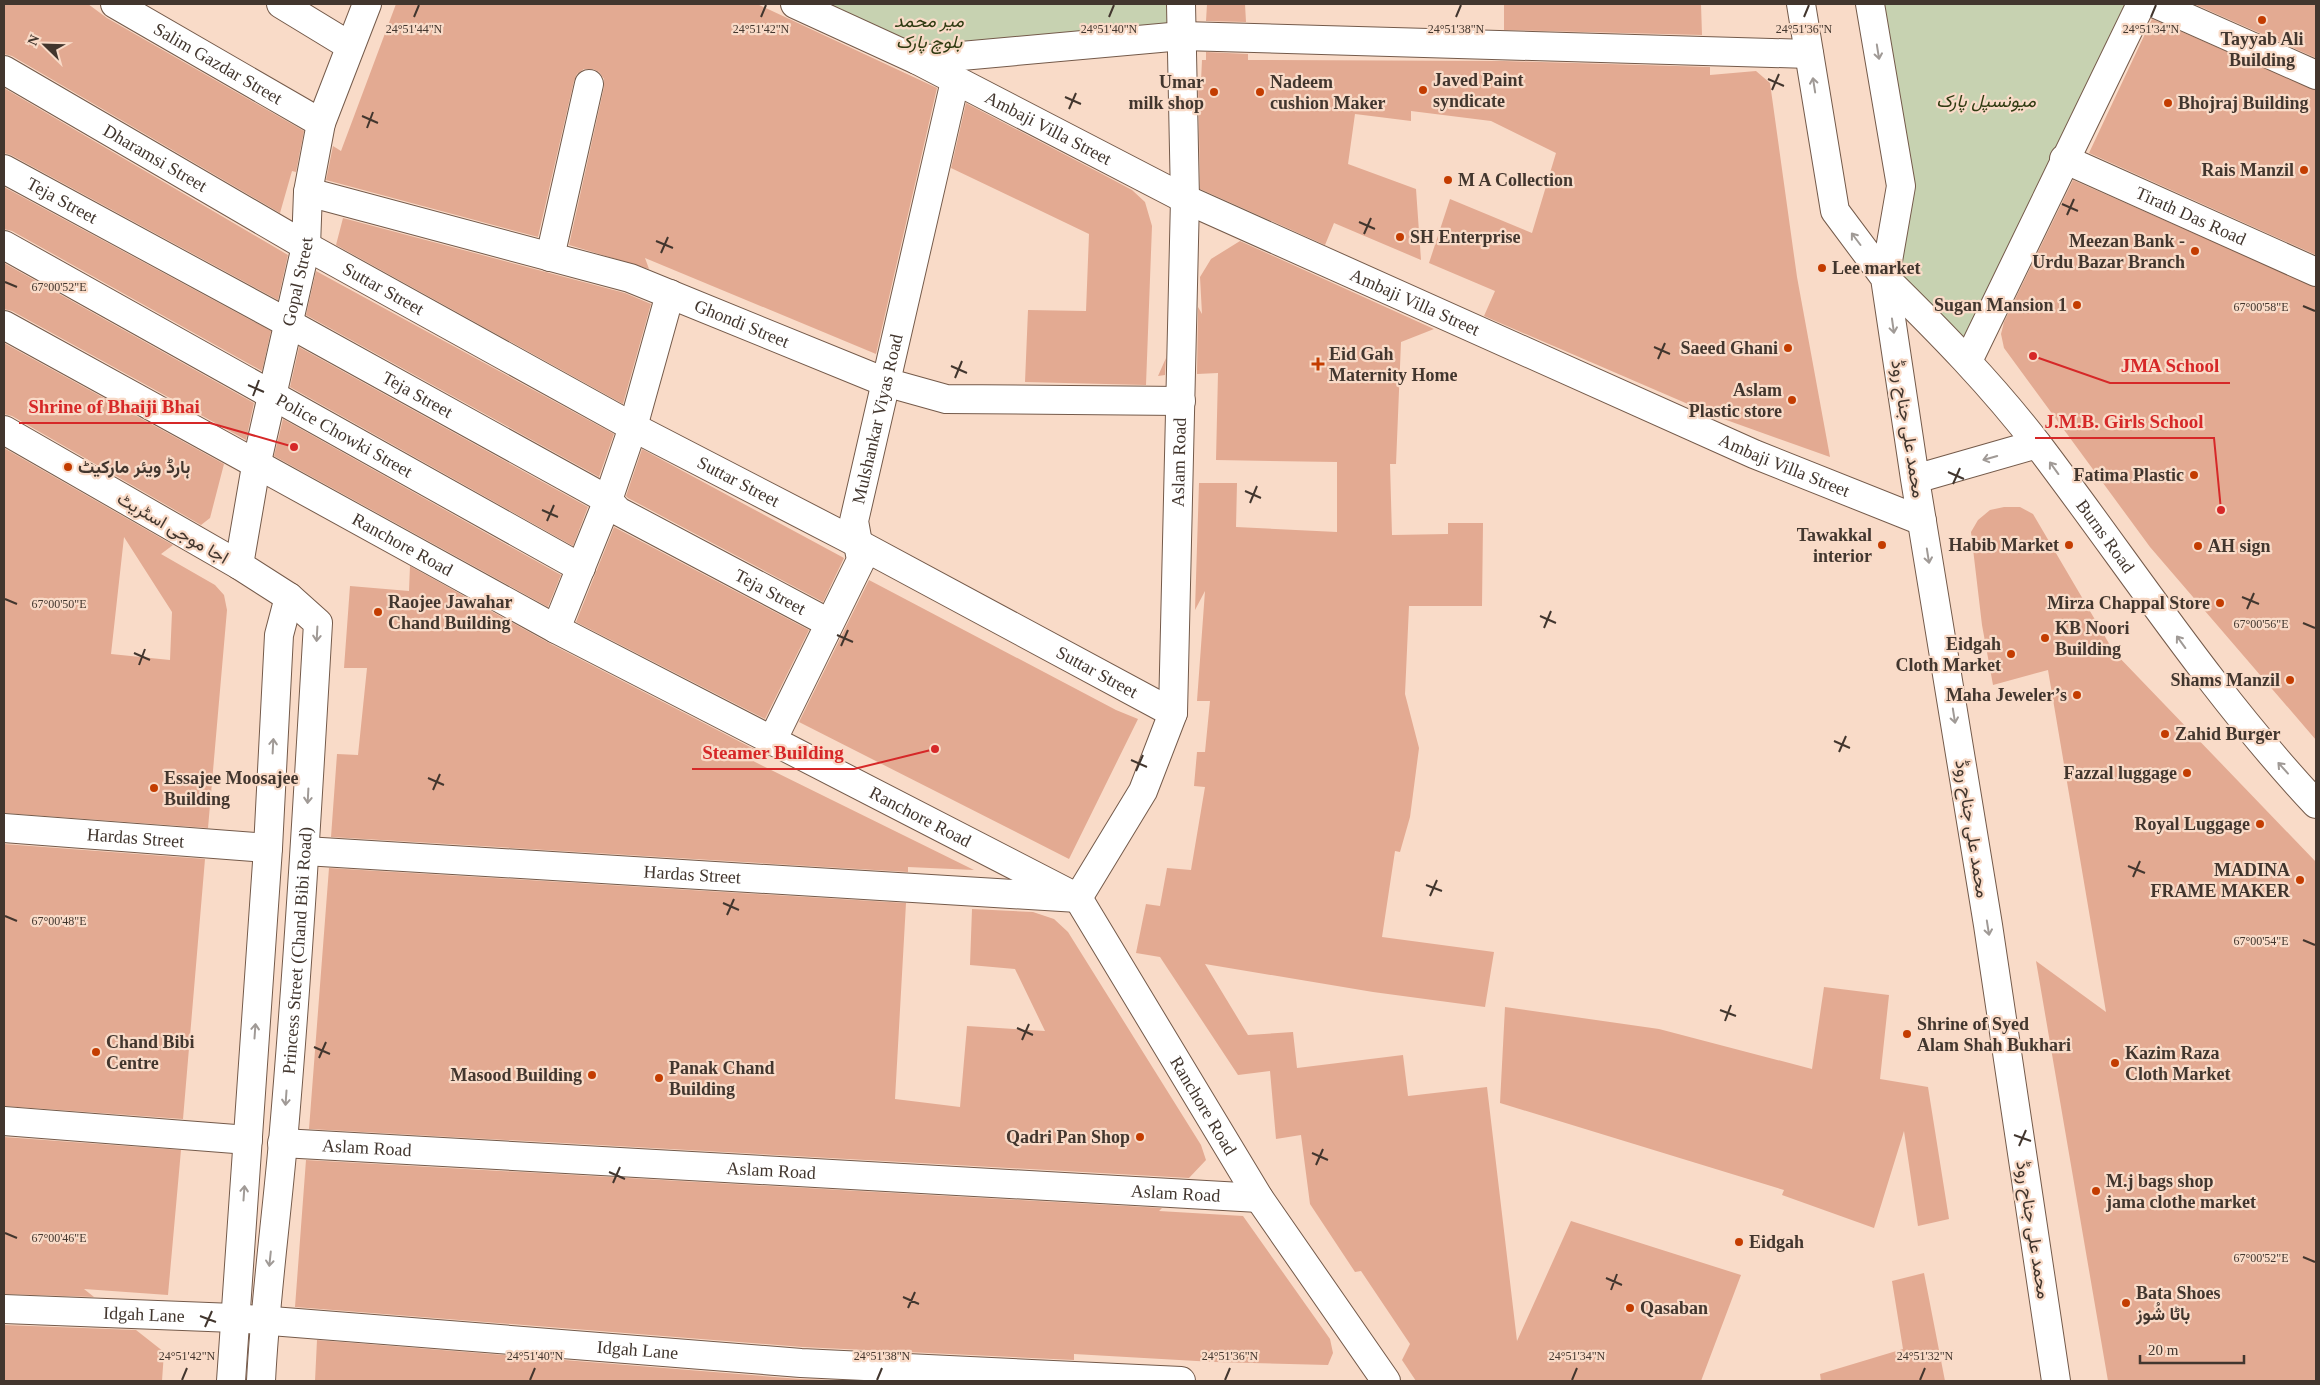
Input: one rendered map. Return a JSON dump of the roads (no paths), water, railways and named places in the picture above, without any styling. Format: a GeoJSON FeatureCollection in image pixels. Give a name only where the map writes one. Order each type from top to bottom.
{"type":"FeatureCollection","features":[{"type":"Feature","properties":{"kind":"main road","name":"Salim Gazdar Street"},"geometry":{"type":"LineString","coordinates":[[116,4],[320,123]]}},
{"type":"Feature","properties":{"kind":"main road"},"geometry":{"type":"LineString","coordinates":[[281,4],[350,46]]}},
{"type":"Feature","properties":{"kind":"main road","name":"Gopal Street"},"geometry":{"type":"LineString","coordinates":[[238,565],[256,466],[306,246],[308,192],[320,123],[367,4]]}},
{"type":"Feature","properties":{"kind":"main road","name":"Ambaji Villa Street"},"geometry":{"type":"LineString","coordinates":[[794,4],[917,60],[1185,199],[1754,454],[1922,521]]}},
{"type":"Feature","properties":{"kind":"main road","name":"Aslam Road"},"geometry":{"type":"LineString","coordinates":[[1078,898],[1143,791],[1174,713],[1185,199],[1182,4]]}},
{"type":"Feature","properties":{"kind":"main road","name":"محمد علی جناح روڈ"},"geometry":{"type":"LineString","coordinates":[[1801,4],[1835,211],[1885,278]]}},
{"type":"Feature","properties":{"kind":"main road","name":"محمد علی جناح روڈ"},"geometry":{"type":"LineString","coordinates":[[1870,4],[1900,186],[1885,278],[1922,521],[1988,925],[2056,1381]]}},
{"type":"Feature","properties":{"kind":"main road"},"geometry":{"type":"LineString","coordinates":[[1968,361],[2064,159],[2141,4]]}},
{"type":"Feature","properties":{"kind":"main road"},"geometry":{"type":"LineString","coordinates":[[2156,4],[2316,75]]}},
{"type":"Feature","properties":{"kind":"main road","name":"Ambaji Villa Street"},"geometry":{"type":"LineString","coordinates":[[917,60],[1182,36],[1809,54]]}},
{"type":"Feature","properties":{"kind":"main road","name":"Dharamsi Street"},"geometry":{"type":"LineString","coordinates":[[4,70],[306,246]]}},
{"type":"Feature","properties":{"kind":"main road","name":"Mulshankar Viyas Road"},"geometry":{"type":"LineString","coordinates":[[772,741],[861,560],[854,521],[955,81]]}},
{"type":"Feature","properties":{"kind":"main road"},"geometry":{"type":"LineString","coordinates":[[550,257],[589,84]]}},
{"type":"Feature","properties":{"kind":"main road","name":"Tirath Das Road"},"geometry":{"type":"LineString","coordinates":[[2064,159],[2316,272]]}},
{"type":"Feature","properties":{"kind":"main road","name":"Teja Street"},"geometry":{"type":"LineString","coordinates":[[4,169],[608,500],[618,511],[829,623]]}},
{"type":"Feature","properties":{"kind":"main road","name":"Ghondi Street"},"geometry":{"type":"LineString","coordinates":[[308,192],[630,278],[885,382],[946,399],[1181,401]]}},
{"type":"Feature","properties":{"kind":"main road","name":"Police Chowki Street"},"geometry":{"type":"LineString","coordinates":[[4,245],[581,568]]}},
{"type":"Feature","properties":{"kind":"main road","name":"Suttar Street"},"geometry":{"type":"LineString","coordinates":[[306,246],[633,427],[859,544],[1174,713]]}},
{"type":"Feature","properties":{"kind":"main road","name":"Burns Road"},"geometry":{"type":"LineString","coordinates":[[1885,278],[1968,361],[2037,444],[2197,664],[2282,768],[2316,804]]}},
{"type":"Feature","properties":{"kind":"main road"},"geometry":{"type":"LineString","coordinates":[[556,629],[608,500],[633,427],[670,294]]}},
{"type":"Feature","properties":{"kind":"main road","name":"Ranchore Road"},"geometry":{"type":"LineString","coordinates":[[4,326],[556,629],[1078,898],[1259,1198],[1386,1381]]}},
{"type":"Feature","properties":{"kind":"main road","name":"اجا موجی اسٹریٹ"},"geometry":{"type":"LineString","coordinates":[[4,430],[238,565],[289,597]]}},
{"type":"Feature","properties":{"kind":"main road"},"geometry":{"type":"LineString","coordinates":[[1916,479],[2037,444]]}},
{"type":"Feature","properties":{"kind":"main road","name":"Princess Street (Chand Bibi Road)"},"geometry":{"type":"LineString","coordinates":[[231,1381],[268,848],[279,636],[289,597],[318,624],[305,851],[282,1143],[264,1322],[261,1381]]}},
{"type":"Feature","properties":{"kind":"main road","name":"Hardas Street"},"geometry":{"type":"LineString","coordinates":[[4,828],[268,848]]}},
{"type":"Feature","properties":{"kind":"main road","name":"Hardas Street"},"geometry":{"type":"LineString","coordinates":[[305,851],[1078,898]]}},
{"type":"Feature","properties":{"kind":"main road"},"geometry":{"type":"LineString","coordinates":[[4,1121],[248,1140]]}},
{"type":"Feature","properties":{"kind":"main road","name":"Aslam Road"},"geometry":{"type":"LineString","coordinates":[[282,1143],[1259,1198]]}},
{"type":"Feature","properties":{"kind":"main road","name":"Idgah Lane"},"geometry":{"type":"LineString","coordinates":[[4,1309],[234,1318],[805,1372],[1182,1381]]}},
{"type":"Feature","properties":{"kind":"place","name":"Tayyab Ali Building"},"geometry":{"type":"Point","coordinates":[2262,20]}},
{"type":"Feature","properties":{"kind":"place","name":"Javed Paint syndicate"},"geometry":{"type":"Point","coordinates":[1423,90]}},
{"type":"Feature","properties":{"kind":"place","name":"Umar milk shop"},"geometry":{"type":"Point","coordinates":[1214,92]}},
{"type":"Feature","properties":{"kind":"place","name":"Nadeem cushion Maker"},"geometry":{"type":"Point","coordinates":[1260,92]}},
{"type":"Feature","properties":{"kind":"place","name":"Bhojraj Building"},"geometry":{"type":"Point","coordinates":[2168,103]}},
{"type":"Feature","properties":{"kind":"place","name":"Rais Manzil"},"geometry":{"type":"Point","coordinates":[2304,170]}},
{"type":"Feature","properties":{"kind":"place","name":"M A Collection"},"geometry":{"type":"Point","coordinates":[1448,180]}},
{"type":"Feature","properties":{"kind":"place","name":"SH Enterprise"},"geometry":{"type":"Point","coordinates":[1400,237]}},
{"type":"Feature","properties":{"kind":"place","name":"Meezan Bank - Urdu Bazar Branch"},"geometry":{"type":"Point","coordinates":[2195,251]}},
{"type":"Feature","properties":{"kind":"place","name":"Lee market"},"geometry":{"type":"Point","coordinates":[1822,268]}},
{"type":"Feature","properties":{"kind":"place","name":"Sugan Mansion 1"},"geometry":{"type":"Point","coordinates":[2077,305]}},
{"type":"Feature","properties":{"kind":"place","name":"Saeed Ghani"},"geometry":{"type":"Point","coordinates":[1788,348]}},
{"type":"Feature","properties":{"kind":"place","name":"JMA School"},"geometry":{"type":"Point","coordinates":[2033,356]}},
{"type":"Feature","properties":{"kind":"place","name":"Eid Gah Maternity Home"},"geometry":{"type":"Point","coordinates":[1318,364]}},
{"type":"Feature","properties":{"kind":"place","name":"Aslam Plastic store"},"geometry":{"type":"Point","coordinates":[1792,400]}},
{"type":"Feature","properties":{"kind":"place","name":"Shrine of Bhaiji Bhai"},"geometry":{"type":"Point","coordinates":[294,447]}},
{"type":"Feature","properties":{"kind":"place","name":"ہارڈ ویئر مارکیٹ"},"geometry":{"type":"Point","coordinates":[68,467]}},
{"type":"Feature","properties":{"kind":"place","name":"Fatima Plastic"},"geometry":{"type":"Point","coordinates":[2194,475]}},
{"type":"Feature","properties":{"kind":"place","name":"J.M.B. Girls School"},"geometry":{"type":"Point","coordinates":[2221,510]}},
{"type":"Feature","properties":{"kind":"place","name":"Tawakkal interior"},"geometry":{"type":"Point","coordinates":[1882,545]}},
{"type":"Feature","properties":{"kind":"place","name":"Habib Market"},"geometry":{"type":"Point","coordinates":[2069,545]}},
{"type":"Feature","properties":{"kind":"place","name":"AH sign"},"geometry":{"type":"Point","coordinates":[2198,546]}},
{"type":"Feature","properties":{"kind":"place","name":"Mirza Chappal Store"},"geometry":{"type":"Point","coordinates":[2220,603]}},
{"type":"Feature","properties":{"kind":"place","name":"Raojee Jawahar Chand Building"},"geometry":{"type":"Point","coordinates":[378,612]}},
{"type":"Feature","properties":{"kind":"place","name":"KB Noori Building"},"geometry":{"type":"Point","coordinates":[2045,638]}},
{"type":"Feature","properties":{"kind":"place","name":"Eidgah Cloth Market"},"geometry":{"type":"Point","coordinates":[2011,654]}},
{"type":"Feature","properties":{"kind":"place","name":"Shams Manzil"},"geometry":{"type":"Point","coordinates":[2290,680]}},
{"type":"Feature","properties":{"kind":"place","name":"Maha Jeweler’s"},"geometry":{"type":"Point","coordinates":[2077,695]}},
{"type":"Feature","properties":{"kind":"place","name":"Zahid Burger"},"geometry":{"type":"Point","coordinates":[2165,734]}},
{"type":"Feature","properties":{"kind":"place","name":"Steamer Building"},"geometry":{"type":"Point","coordinates":[935,749]}},
{"type":"Feature","properties":{"kind":"place","name":"Fazzal luggage"},"geometry":{"type":"Point","coordinates":[2187,773]}},
{"type":"Feature","properties":{"kind":"place","name":"Essajee Moosajee Building"},"geometry":{"type":"Point","coordinates":[154,788]}},
{"type":"Feature","properties":{"kind":"place","name":"Royal Luggage"},"geometry":{"type":"Point","coordinates":[2260,824]}},
{"type":"Feature","properties":{"kind":"place","name":"MADINA FRAME MAKER"},"geometry":{"type":"Point","coordinates":[2300,880]}},
{"type":"Feature","properties":{"kind":"place","name":"Shrine of Syed Alam Shah Bukhari"},"geometry":{"type":"Point","coordinates":[1907,1034]}},
{"type":"Feature","properties":{"kind":"place","name":"Chand Bibi Centre"},"geometry":{"type":"Point","coordinates":[96,1052]}},
{"type":"Feature","properties":{"kind":"place","name":"Kazim Raza Cloth Market"},"geometry":{"type":"Point","coordinates":[2115,1063]}},
{"type":"Feature","properties":{"kind":"place","name":"Masood Building"},"geometry":{"type":"Point","coordinates":[592,1075]}},
{"type":"Feature","properties":{"kind":"place","name":"Panak Chand Building"},"geometry":{"type":"Point","coordinates":[659,1078]}},
{"type":"Feature","properties":{"kind":"place","name":"Qadri Pan Shop"},"geometry":{"type":"Point","coordinates":[1140,1137]}},
{"type":"Feature","properties":{"kind":"place","name":"M.j bags shop jama clothe market"},"geometry":{"type":"Point","coordinates":[2096,1191]}},
{"type":"Feature","properties":{"kind":"place","name":"Eidgah"},"geometry":{"type":"Point","coordinates":[1739,1242]}},
{"type":"Feature","properties":{"kind":"place","name":"Bata Shoes باٹا شُوز"},"geometry":{"type":"Point","coordinates":[2126,1303]}},
{"type":"Feature","properties":{"kind":"place","name":"Qasaban"},"geometry":{"type":"Point","coordinates":[1630,1308]}},
{"type":"Feature","properties":{"kind":"park label","name":"میر محمد بلوچ پارک"},"geometry":{"type":"Point","coordinates":[929,31]}},
{"type":"Feature","properties":{"kind":"park label","name":"میونسپل پارک"},"geometry":{"type":"Point","coordinates":[1986,101]}}]}
